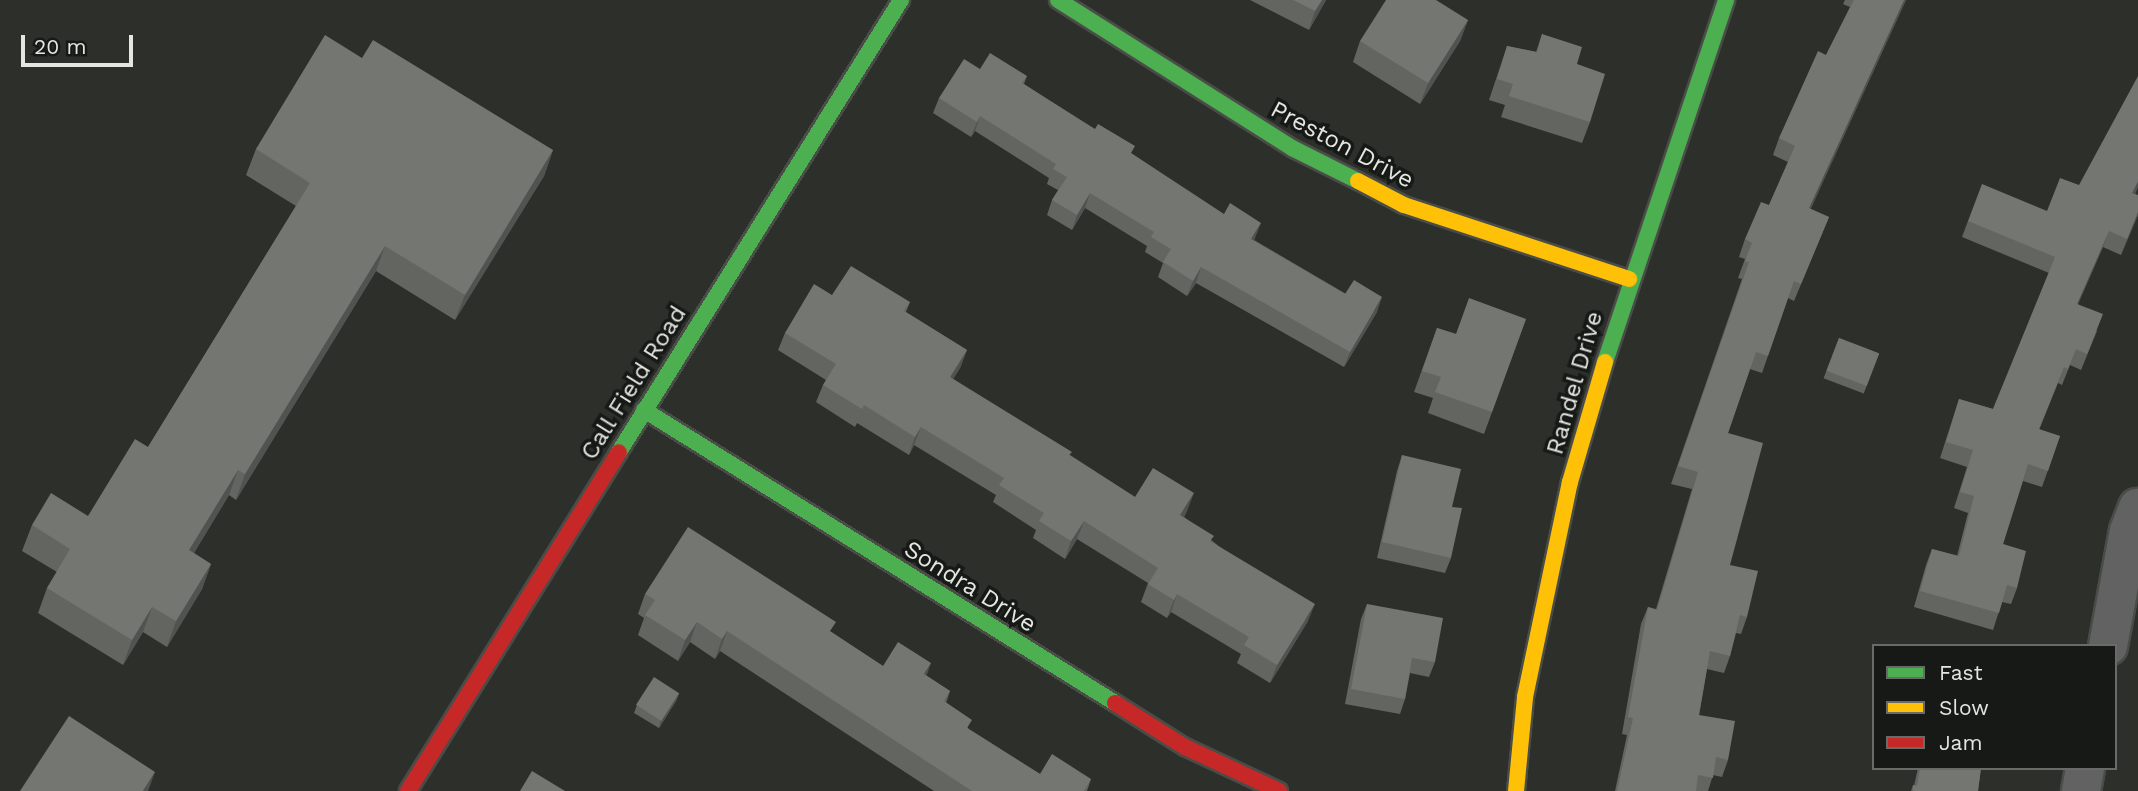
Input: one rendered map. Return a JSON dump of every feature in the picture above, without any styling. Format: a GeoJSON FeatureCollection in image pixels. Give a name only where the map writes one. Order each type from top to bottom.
{"type":"FeatureCollection","features":[{"type":"Feature","properties":{"kind":"street","name":"Call Field Road"},"geometry":{"type":"LineString","coordinates":[[408,791],[901,0]]}},
{"type":"Feature","properties":{"kind":"street","name":"Preston Drive"},"geometry":{"type":"LineString","coordinates":[[1058,0],[1292,148],[1404,205],[1629,279]]}},
{"type":"Feature","properties":{"kind":"street","name":"Randel Drive"},"geometry":{"type":"LineString","coordinates":[[1516,791],[1525,697],[1570,482],[1629,279],[1726,0]]}},
{"type":"Feature","properties":{"kind":"street","name":"Sondra Drive"},"geometry":{"type":"LineString","coordinates":[[644,411],[1185,747],[1279,791]]}},
{"type":"Feature","properties":{"kind":"street"},"geometry":{"type":"LineString","coordinates":[[2108,644],[2129,531],[2138,508]]}},
{"type":"Feature","properties":{"kind":"street"},"geometry":{"type":"LineString","coordinates":[[2081,791],[2085,770]]}},
{"type":"Feature","properties":{"kind":"building"},"geometry":{"type":"Polygon","coordinates":[[[1293,0],[1322,0],[1315,11],[1293,0]]]}},
{"type":"Feature","properties":{"kind":"building"},"geometry":{"type":"Polygon","coordinates":[[[1386,0],[1436,0],[1468,20],[1428,83],[1360,41],[1386,0]]]}},
{"type":"Feature","properties":{"kind":"building"},"geometry":{"type":"Polygon","coordinates":[[[1854,0],[1904,0],[1809,208],[1829,217],[1801,284],[1794,281],[1768,356],[1756,352],[1728,433],[1763,443],[1730,565],[1758,571],[1747,617],[1740,615],[1730,656],[1710,651],[1699,715],[1735,721],[1728,760],[1716,757],[1713,778],[1698,775],[1696,791],[1617,791],[1633,718],[1628,717],[1648,607],[1657,610],[1698,472],[1678,466],[1749,262],[1745,261],[1752,243],[1745,239],[1761,202],[1769,205],[1795,146],[1779,138],[1818,51],[1826,55],[1854,0]]]}},
{"type":"Feature","properties":{"kind":"building"},"geometry":{"type":"Polygon","coordinates":[[[1542,34],[1582,47],[1577,64],[1605,74],[1590,122],[1509,96],[1513,84],[1497,79],[1507,46],[1537,52],[1542,34]]]}},
{"type":"Feature","properties":{"kind":"building"},"geometry":{"type":"Polygon","coordinates":[[[325,35],[362,58],[373,40],[553,150],[465,295],[385,246],[245,474],[238,470],[189,550],[211,564],[176,621],[152,607],[132,640],[47,588],[70,549],[32,525],[51,493],[88,516],[135,439],[148,447],[310,183],[256,149],[325,35]]]}},
{"type":"Feature","properties":{"kind":"building"},"geometry":{"type":"Polygon","coordinates":[[[990,53],[1027,76],[1022,83],[1095,129],[1098,124],[1135,146],[1131,153],[1224,214],[1230,203],[1261,223],[1251,239],[1345,294],[1354,280],[1382,297],[1350,352],[1201,267],[1193,281],[1163,262],[1171,249],[1151,237],[1154,232],[1090,193],[1077,215],[1052,200],[1067,177],[1053,169],[1056,164],[980,116],[977,122],[939,98],[964,59],[980,69],[990,53]]]}},
{"type":"Feature","properties":{"kind":"building"},"geometry":{"type":"Polygon","coordinates":[[[2138,76],[2138,182],[2132,193],[2138,195],[2138,212],[2127,239],[2109,231],[2077,304],[2103,314],[2087,354],[2076,349],[2068,369],[2064,367],[2039,429],[2060,436],[2048,471],[2028,464],[2003,544],[2026,551],[2017,588],[2007,585],[1999,613],[1920,591],[1932,549],[1959,556],[1974,496],[1960,492],[1973,450],[1946,442],[1959,399],[1993,409],[2055,257],[1968,221],[1982,184],[2047,211],[2060,178],[2079,185],[2138,76]]]}},
{"type":"Feature","properties":{"kind":"building"},"geometry":{"type":"Polygon","coordinates":[[[851,266],[910,302],[904,311],[967,350],[950,377],[1072,452],[1069,455],[1135,497],[1153,468],[1194,493],[1180,515],[1214,536],[1210,541],[1315,604],[1277,665],[1244,645],[1249,637],[1177,594],[1174,600],[1148,584],[1158,568],[1084,521],[1071,541],[1039,521],[1044,513],[999,485],[1004,478],[921,427],[915,437],[864,405],[862,409],[823,385],[836,364],[785,333],[814,284],[832,295],[851,266]]]}},
{"type":"Feature","properties":{"kind":"building"},"geometry":{"type":"Polygon","coordinates":[[[1469,298],[1526,319],[1492,412],[1435,392],[1441,377],[1422,371],[1437,328],[1456,334],[1469,298]]]}},
{"type":"Feature","properties":{"kind":"building"},"geometry":{"type":"Polygon","coordinates":[[[1839,338],[1879,353],[1867,386],[1826,371],[1839,338]]]}},
{"type":"Feature","properties":{"kind":"building"},"geometry":{"type":"Polygon","coordinates":[[[1402,455],[1461,469],[1452,507],[1462,508],[1451,558],[1382,542],[1402,455]]]}},
{"type":"Feature","properties":{"kind":"building"},"geometry":{"type":"Polygon","coordinates":[[[688,527],[836,622],[830,631],[883,666],[898,642],[931,663],[924,674],[950,691],[944,701],[972,720],[967,728],[1040,774],[1052,754],[1091,779],[1084,791],[972,791],[727,631],[722,639],[697,622],[685,640],[645,615],[655,600],[645,594],[688,527]]]}},
{"type":"Feature","properties":{"kind":"building"},"geometry":{"type":"Polygon","coordinates":[[[1367,604],[1443,618],[1435,662],[1412,658],[1405,699],[1351,689],[1367,604]]]}},
{"type":"Feature","properties":{"kind":"building"},"geometry":{"type":"Polygon","coordinates":[[[654,677],[679,693],[661,721],[636,705],[654,677]]]}},
{"type":"Feature","properties":{"kind":"building"},"geometry":{"type":"Polygon","coordinates":[[[69,716],[155,772],[143,791],[20,791],[69,716]]]}},
{"type":"Feature","properties":{"kind":"building"},"geometry":{"type":"Polygon","coordinates":[[[1920,770],[1981,770],[1978,791],[1913,791],[1913,785],[1917,786],[1920,770]]]}},
{"type":"Feature","properties":{"kind":"building"},"geometry":{"type":"Polygon","coordinates":[[[532,771],[565,791],[520,791],[532,771]]]}},
{"type":"Feature","properties":{"kind":"traffic: fast"},"geometry":{"type":"LineString","coordinates":[[619,452],[901,0]]}},
{"type":"Feature","properties":{"kind":"traffic: fast"},"geometry":{"type":"LineString","coordinates":[[1058,0],[1292,148],[1358,181]]}},
{"type":"Feature","properties":{"kind":"traffic: fast"},"geometry":{"type":"LineString","coordinates":[[1605,362],[1726,0]]}},
{"type":"Feature","properties":{"kind":"traffic: fast"},"geometry":{"type":"LineString","coordinates":[[644,410],[1115,703]]}},
{"type":"Feature","properties":{"kind":"traffic: slow"},"geometry":{"type":"LineString","coordinates":[[1358,181],[1404,205],[1629,279]]}},
{"type":"Feature","properties":{"kind":"traffic: slow"},"geometry":{"type":"LineString","coordinates":[[1516,791],[1525,697],[1570,482],[1605,362]]}},
{"type":"Feature","properties":{"kind":"traffic: jam"},"geometry":{"type":"LineString","coordinates":[[408,791],[619,452]]}},
{"type":"Feature","properties":{"kind":"traffic: jam"},"geometry":{"type":"LineString","coordinates":[[1115,703],[1185,747],[1279,791]]}}]}
